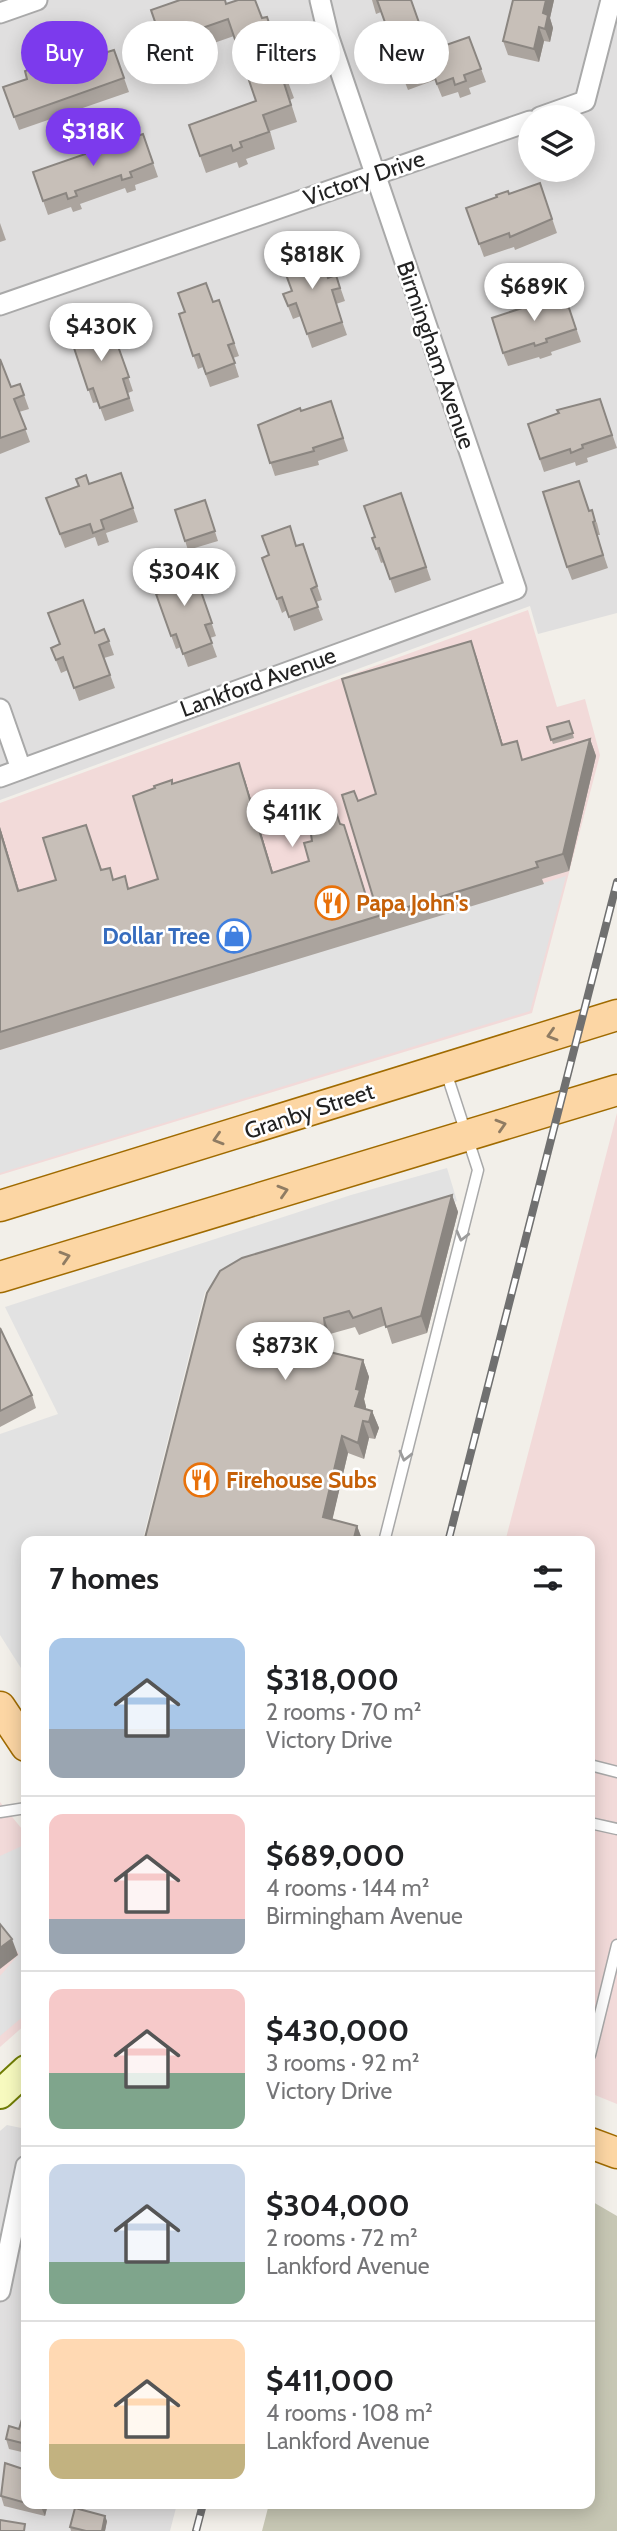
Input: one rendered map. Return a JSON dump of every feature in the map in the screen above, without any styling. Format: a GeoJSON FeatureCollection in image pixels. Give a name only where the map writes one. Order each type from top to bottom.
{"type":"FeatureCollection","features":[{"type":"Feature","properties":{"kind":"main road","name":"Granby Street"},"geometry":{"type":"LineString","coordinates":[[0,1206],[617,1015]]}},
{"type":"Feature","properties":{"kind":"main road"},"geometry":{"type":"LineString","coordinates":[[0,1277],[617,1090]]}},
{"type":"Feature","properties":{"kind":"main road"},"geometry":{"type":"LineString","coordinates":[[0,1707],[21,1738]]}},
{"type":"Feature","properties":{"kind":"street"},"geometry":{"type":"LineString","coordinates":[[0,13],[37,0]]}},
{"type":"Feature","properties":{"kind":"street","name":"Birmingham Avenue"},"geometry":{"type":"LineString","coordinates":[[320,0],[329,38],[516,589]]}},
{"type":"Feature","properties":{"kind":"street"},"geometry":{"type":"LineString","coordinates":[[576,105],[585,102],[611,0]]}},
{"type":"Feature","properties":{"kind":"street","name":"Victory Drive"},"geometry":{"type":"LineString","coordinates":[[0,305],[518,125]]}},
{"type":"Feature","properties":{"kind":"street","name":"Lankford Avenue"},"geometry":{"type":"LineString","coordinates":[[0,777],[516,589]]}},
{"type":"Feature","properties":{"kind":"street"},"geometry":{"type":"LineString","coordinates":[[0,709],[21,769]]}},
{"type":"Feature","properties":{"kind":"street"},"geometry":{"type":"LineString","coordinates":[[0,2094],[21,2075]]}},
{"type":"Feature","properties":{"kind":"street"},"geometry":{"type":"LineString","coordinates":[[0,2291],[21,2190]]}},
{"type":"Feature","properties":{"kind":"lane"},"geometry":{"type":"LineString","coordinates":[[386,1536],[478,1170],[445,1068]]}},
{"type":"Feature","properties":{"kind":"lane"},"geometry":{"type":"LineString","coordinates":[[595,1766],[617,1772]]}},
{"type":"Feature","properties":{"kind":"lane"},"geometry":{"type":"LineString","coordinates":[[0,1812],[21,1809]]}},
{"type":"Feature","properties":{"kind":"lane"},"geometry":{"type":"LineString","coordinates":[[595,1824],[617,1829]]}},
{"type":"Feature","properties":{"kind":"lane"},"geometry":{"type":"LineString","coordinates":[[595,2035],[617,1945]]}},
{"type":"Feature","properties":{"kind":"shaded area"},"geometry":{"type":"Polygon","coordinates":[[[0,0],[617,0],[617,613],[538,634],[530,606],[0,800],[0,0]]]}},
{"type":"Feature","properties":{"kind":"shaded area"},"geometry":{"type":"Polygon","coordinates":[[[528,610],[557,707],[585,699],[600,755],[532,1013],[0,1175],[0,803],[528,610]]]}},
{"type":"Feature","properties":{"kind":"shaded area"},"geometry":{"type":"Polygon","coordinates":[[[566,876],[530,1011],[0,1173],[0,1050],[566,876]]]}},
{"type":"Feature","properties":{"kind":"shaded area"},"geometry":{"type":"Polygon","coordinates":[[[617,1113],[617,2104],[595,2095],[595,1536],[507,1536],[617,1113]]]}},
{"type":"Feature","properties":{"kind":"shaded area"},"geometry":{"type":"Polygon","coordinates":[[[447,1168],[457,1201],[228,1269],[205,1292],[144,1536],[21,1536],[21,1668],[0,1635],[0,1434],[58,1414],[5,1307],[351,1195],[447,1168]]]}},
{"type":"Feature","properties":{"kind":"shaded area"},"geometry":{"type":"Polygon","coordinates":[[[0,1802],[21,1828],[21,2028],[0,2047],[0,1802]]]}},
{"type":"Feature","properties":{"kind":"shaded area"},"geometry":{"type":"Polygon","coordinates":[[[21,1846],[21,2018],[0,2036],[0,1976],[19,1954],[0,1928],[0,1856],[21,1846]]]}},
{"type":"Feature","properties":{"kind":"shaded area"},"geometry":{"type":"Polygon","coordinates":[[[7,2125],[21,2128],[21,2509],[176,2509],[170,2531],[0,2531],[0,2131],[7,2125]]]}},
{"type":"Feature","properties":{"kind":"shaded area"},"geometry":{"type":"Polygon","coordinates":[[[595,2203],[617,2216],[617,2531],[262,2531],[268,2509],[595,2509],[595,2203]]]}},
{"type":"Feature","properties":{"kind":"building"},"geometry":{"type":"Polygon","coordinates":[[[180,0],[225,0],[226,4],[238,0],[255,0],[262,18],[267,17],[268,21],[232,21],[232,31],[228,19],[218,22],[155,21],[151,10],[180,0]]]}},
{"type":"Feature","properties":{"kind":"building"},"geometry":{"type":"Polygon","coordinates":[[[377,0],[411,0],[418,21],[384,21],[377,0]]]}},
{"type":"Feature","properties":{"kind":"building"},"geometry":{"type":"Polygon","coordinates":[[[513,0],[546,0],[543,13],[548,15],[545,29],[539,27],[534,49],[503,41],[513,0]]]}},
{"type":"Feature","properties":{"kind":"building"},"geometry":{"type":"Polygon","coordinates":[[[469,37],[481,69],[464,75],[466,81],[455,85],[453,78],[449,80],[449,44],[469,37]]]}},
{"type":"Feature","properties":{"kind":"building"},"geometry":{"type":"Polygon","coordinates":[[[114,50],[122,79],[108,84],[108,52],[114,50]]]}},
{"type":"Feature","properties":{"kind":"building"},"geometry":{"type":"Polygon","coordinates":[[[21,81],[21,84],[107,84],[14,117],[3,87],[21,81]]]}},
{"type":"Feature","properties":{"kind":"building"},"geometry":{"type":"Polygon","coordinates":[[[250,84],[284,84],[291,105],[263,115],[269,132],[240,142],[242,147],[233,151],[231,145],[200,156],[189,125],[256,101],[250,84]]]}},
{"type":"Feature","properties":{"kind":"building"},"geometry":{"type":"Polygon","coordinates":[[[143,134],[153,163],[130,172],[132,177],[122,180],[121,175],[75,191],[77,196],[68,199],[66,193],[43,201],[33,172],[143,134]]]}},
{"type":"Feature","properties":{"kind":"building"},"geometry":{"type":"Polygon","coordinates":[[[540,183],[552,219],[510,237],[509,233],[479,244],[466,208],[497,197],[496,195],[508,191],[509,194],[540,183]]]}},
{"type":"Feature","properties":{"kind":"building"},"geometry":{"type":"Polygon","coordinates":[[[318,248],[328,278],[336,275],[340,288],[332,290],[342,322],[307,334],[296,303],[288,306],[283,294],[292,291],[281,261],[318,248]]]}},
{"type":"Feature","properties":{"kind":"building"},"geometry":{"type":"Polygon","coordinates":[[[206,283],[213,302],[219,300],[234,343],[228,345],[235,363],[206,374],[199,354],[193,356],[179,314],[185,312],[178,293],[206,283]]]}},
{"type":"Feature","properties":{"kind":"building"},"geometry":{"type":"Polygon","coordinates":[[[564,293],[576,329],[546,339],[547,342],[535,346],[534,343],[503,353],[492,318],[522,308],[521,304],[564,293]]]}},
{"type":"Feature","properties":{"kind":"building"},"geometry":{"type":"Polygon","coordinates":[[[102,317],[108,337],[114,335],[129,377],[123,379],[129,398],[100,408],[93,388],[88,390],[74,348],[80,346],[74,327],[102,317]]]}},
{"type":"Feature","properties":{"kind":"building"},"geometry":{"type":"Polygon","coordinates":[[[0,359],[11,387],[20,384],[24,395],[14,399],[26,429],[0,438],[0,359]]]}},
{"type":"Feature","properties":{"kind":"building"},"geometry":{"type":"Polygon","coordinates":[[[600,399],[612,435],[582,445],[583,448],[571,453],[570,449],[540,459],[528,424],[559,413],[557,410],[600,399]]]}},
{"type":"Feature","properties":{"kind":"building"},"geometry":{"type":"Polygon","coordinates":[[[331,401],[343,438],[313,448],[314,451],[270,463],[258,425],[300,408],[301,411],[331,401]]]}},
{"type":"Feature","properties":{"kind":"building"},"geometry":{"type":"Polygon","coordinates":[[[121,473],[133,508],[101,520],[104,529],[93,533],[90,524],[60,534],[46,498],[79,486],[76,479],[86,475],[89,484],[121,473]]]}},
{"type":"Feature","properties":{"kind":"building"},"geometry":{"type":"Polygon","coordinates":[[[579,481],[589,511],[592,510],[603,555],[567,567],[543,492],[579,481]]]}},
{"type":"Feature","properties":{"kind":"building"},"geometry":{"type":"Polygon","coordinates":[[[401,493],[426,567],[390,579],[379,548],[376,549],[372,538],[375,537],[364,506],[401,493]]]}},
{"type":"Feature","properties":{"kind":"building"},"geometry":{"type":"Polygon","coordinates":[[[205,500],[215,531],[185,541],[175,510],[205,500]]]}},
{"type":"Feature","properties":{"kind":"building"},"geometry":{"type":"Polygon","coordinates":[[[290,526],[296,546],[303,544],[317,586],[311,589],[318,607],[289,617],[282,597],[277,599],[262,558],[269,555],[262,536],[290,526]]]}},
{"type":"Feature","properties":{"kind":"building"},"geometry":{"type":"Polygon","coordinates":[[[184,563],[191,582],[197,580],[212,623],[205,625],[212,643],[183,654],[176,634],[171,636],[156,594],[163,592],[156,572],[184,563]]]}},
{"type":"Feature","properties":{"kind":"building"},"geometry":{"type":"Polygon","coordinates":[[[83,600],[95,633],[104,629],[109,641],[99,645],[110,675],[74,688],[63,657],[56,660],[51,648],[60,644],[48,613],[83,600]]]}},
{"type":"Feature","properties":{"kind":"building"},"geometry":{"type":"Polygon","coordinates":[[[471,641],[502,745],[517,741],[522,760],[590,739],[563,854],[536,862],[538,867],[0,1032],[0,831],[18,891],[56,880],[43,838],[86,825],[101,870],[110,868],[113,880],[125,876],[128,889],[158,879],[133,796],[172,780],[172,784],[239,763],[272,873],[309,861],[304,843],[312,841],[309,821],[336,812],[340,824],[344,825],[371,912],[377,910],[342,795],[354,791],[358,801],[376,794],[342,679],[471,641]]]}},
{"type":"Feature","properties":{"kind":"building"},"geometry":{"type":"Polygon","coordinates":[[[569,721],[573,733],[551,740],[547,727],[569,721]]]}},
{"type":"Feature","properties":{"kind":"building"},"geometry":{"type":"Polygon","coordinates":[[[452,1195],[421,1316],[386,1327],[381,1308],[353,1318],[349,1311],[324,1318],[326,1337],[321,1350],[363,1360],[356,1389],[360,1390],[355,1406],[372,1411],[369,1422],[363,1421],[358,1443],[342,1436],[323,1517],[357,1526],[354,1536],[146,1536],[207,1293],[220,1271],[242,1258],[452,1195]]]}},
{"type":"Feature","properties":{"kind":"building"},"geometry":{"type":"Polygon","coordinates":[[[0,1328],[32,1395],[0,1411],[0,1328]]]}},
{"type":"Feature","properties":{"kind":"building"},"geometry":{"type":"Polygon","coordinates":[[[0,1924],[12,1939],[0,1948],[0,1924]]]}},
{"type":"Feature","properties":{"kind":"building"},"geometry":{"type":"Polygon","coordinates":[[[21,2422],[21,2443],[6,2439],[9,2426],[19,2429],[21,2422]]]}},
{"type":"Feature","properties":{"kind":"building"},"geometry":{"type":"Polygon","coordinates":[[[5,2463],[21,2468],[21,2502],[1,2496],[5,2463]]]}},
{"type":"Feature","properties":{"kind":"building"},"geometry":{"type":"Polygon","coordinates":[[[75,2509],[105,2516],[102,2531],[70,2527],[75,2509]]]}},
{"type":"Feature","properties":{"kind":"building"},"geometry":{"type":"Polygon","coordinates":[[[0,2520],[25,2524],[24,2531],[0,2531],[0,2520]]]}},
{"type":"Feature","properties":{"kind":"railway"},"geometry":{"type":"LineString","coordinates":[[450,1536],[617,882]]}},
{"type":"Feature","properties":{"kind":"railway"},"geometry":{"type":"LineString","coordinates":[[196,2531],[202,2509]]}},
{"type":"Feature","properties":{"kind":"place","name":"Papa John's"},"geometry":{"type":"Point","coordinates":[332,903]}},
{"type":"Feature","properties":{"kind":"place","name":"Dollar Tree"},"geometry":{"type":"Point","coordinates":[234,936]}},
{"type":"Feature","properties":{"kind":"place","name":"Firehouse Subs"},"geometry":{"type":"Point","coordinates":[201,1480]}}]}
